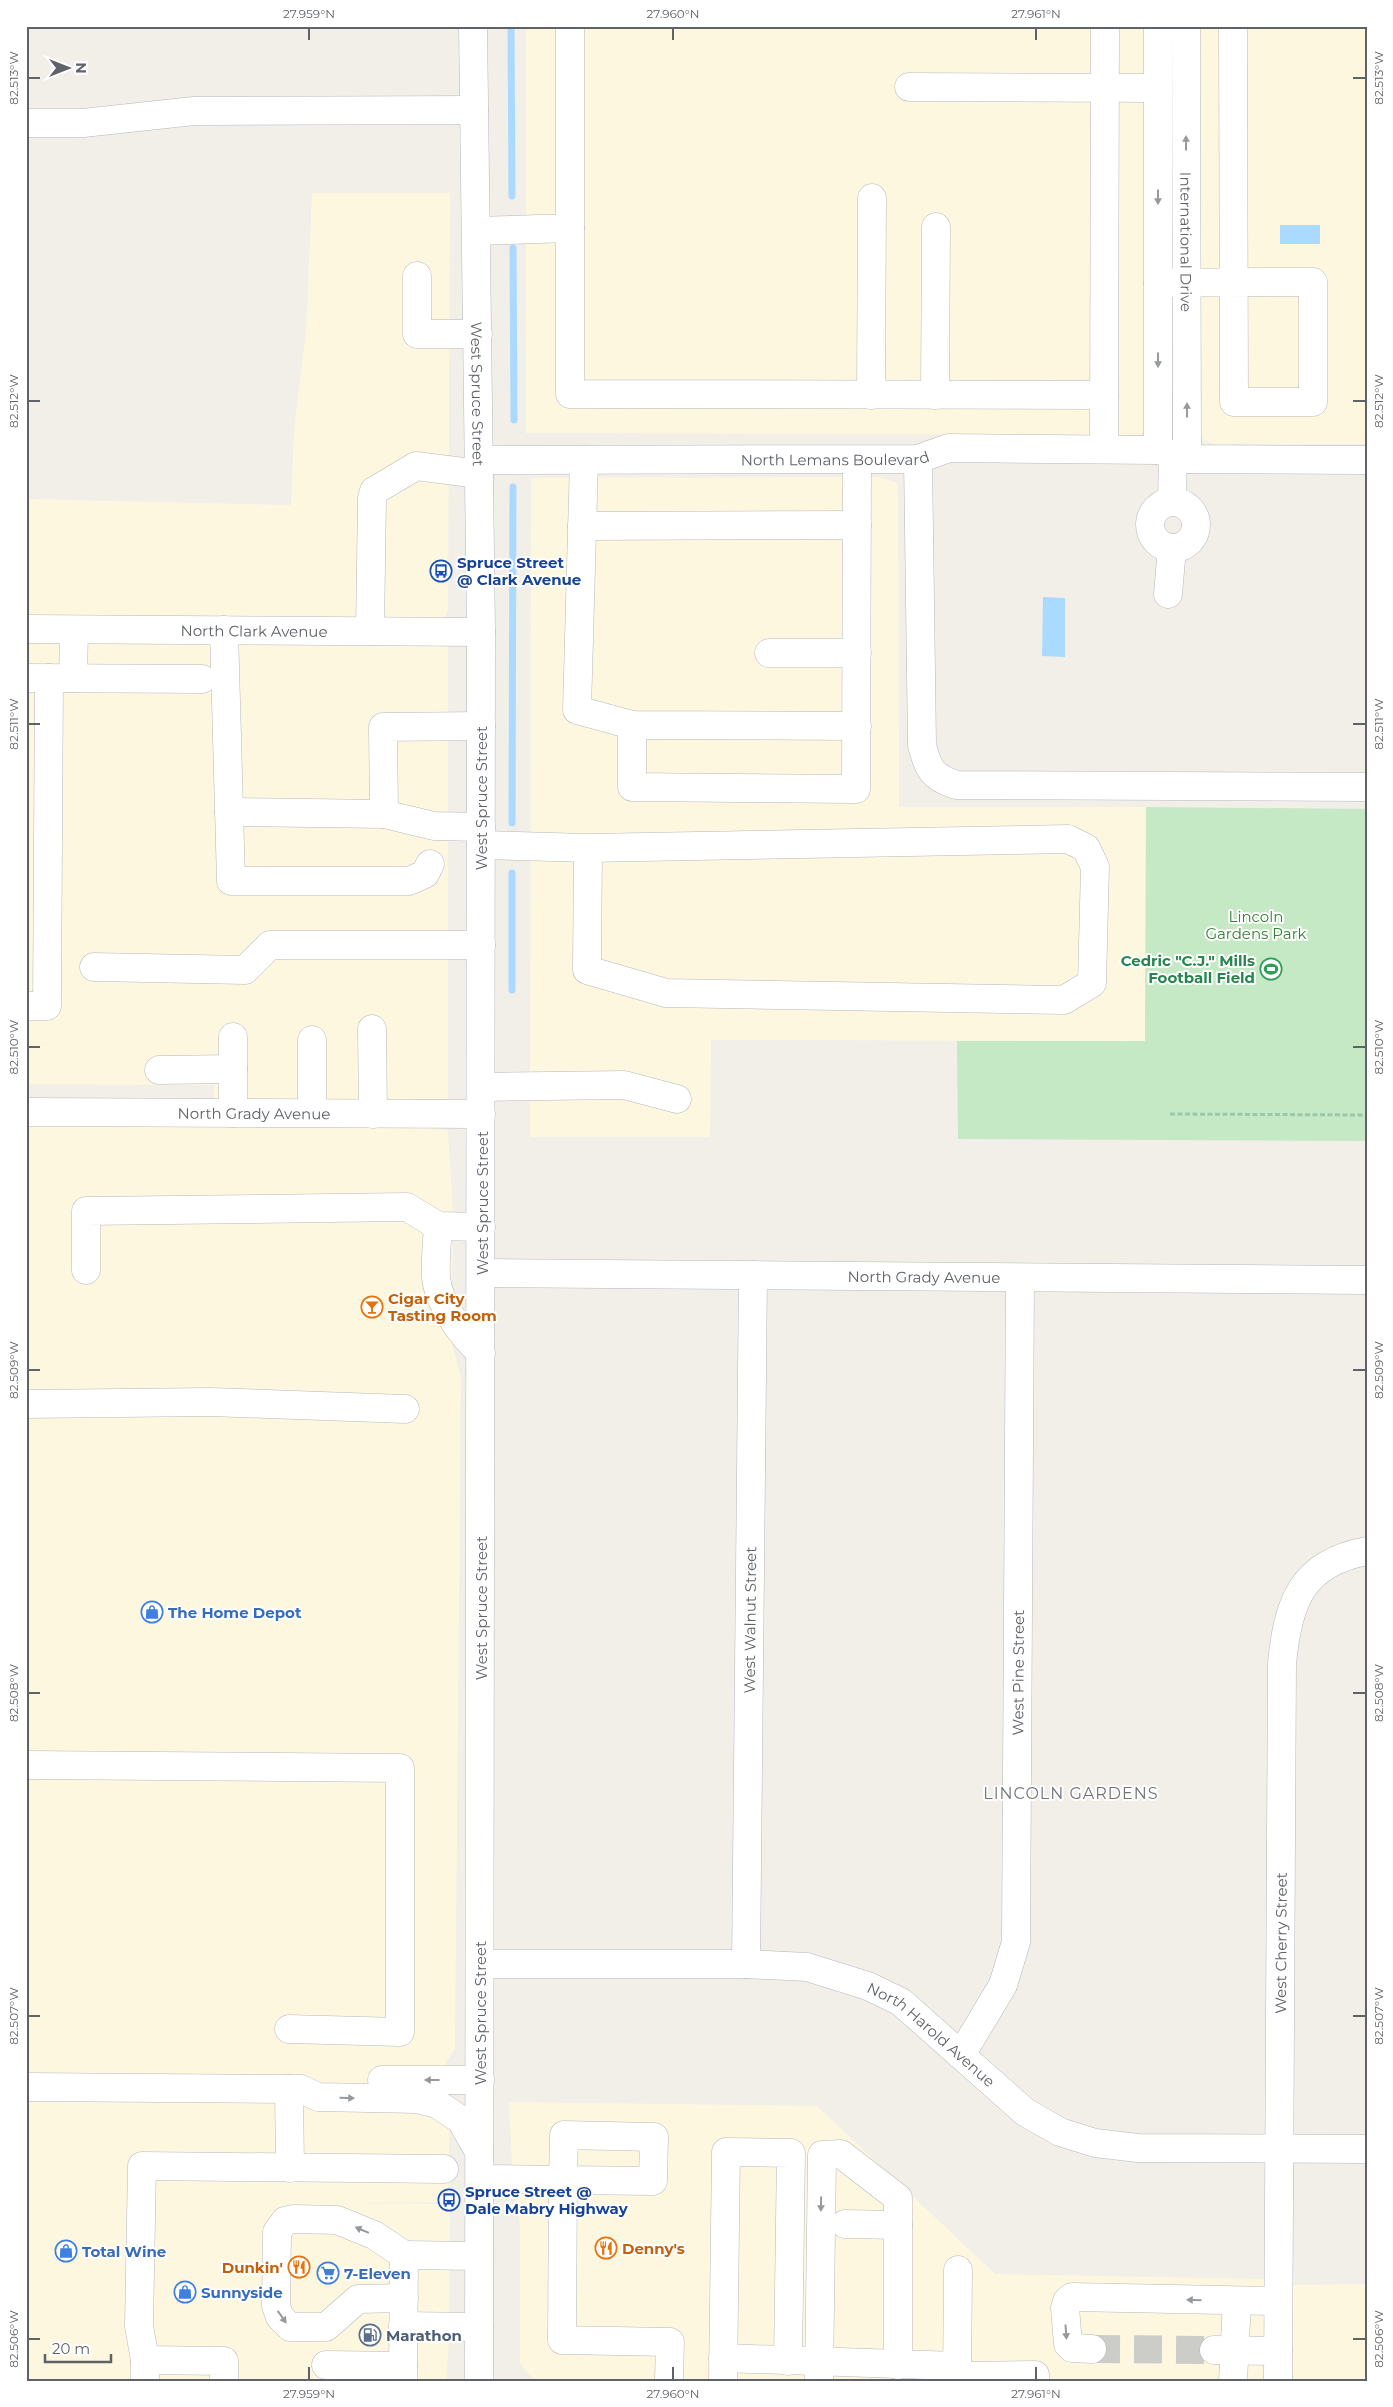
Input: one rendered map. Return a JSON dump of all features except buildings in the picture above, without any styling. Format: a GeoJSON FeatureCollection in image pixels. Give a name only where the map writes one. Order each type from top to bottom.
{"type":"FeatureCollection","features":[{"type":"Feature","properties":{"kind":"street","name":"West Spruce Street"},"geometry":{"type":"LineString","coordinates":[[473,26],[481,632],[481,1964],[478,2381]]}},
{"type":"Feature","properties":{"kind":"street"},"geometry":{"type":"LineString","coordinates":[[570,26],[570,394],[1104,395]]}},
{"type":"Feature","properties":{"kind":"street"},"geometry":{"type":"LineString","coordinates":[[1104,449],[1105,26]]}},
{"type":"Feature","properties":{"kind":"street","name":"International Drive"},"geometry":{"type":"LineString","coordinates":[[1158,26],[1158,283],[1173,454]]}},
{"type":"Feature","properties":{"kind":"street","name":"International Drive"},"geometry":{"type":"LineString","coordinates":[[1173,454],[1187,282],[1186,26]]}},
{"type":"Feature","properties":{"kind":"street"},"geometry":{"type":"LineString","coordinates":[[1158,283],[1187,282],[1233,282],[1313,282],[1313,402],[1234,402],[1233,282],[1233,26]]}},
{"type":"Feature","properties":{"kind":"street"},"geometry":{"type":"LineString","coordinates":[[910,87],[1158,88]]}},
{"type":"Feature","properties":{"kind":"street"},"geometry":{"type":"LineString","coordinates":[[26,123],[84,123],[194,111],[474,110]]}},
{"type":"Feature","properties":{"kind":"street"},"geometry":{"type":"LineString","coordinates":[[870,395],[872,198]]}},
{"type":"Feature","properties":{"kind":"street"},"geometry":{"type":"LineString","coordinates":[[934,395],[936,227]]}},
{"type":"Feature","properties":{"kind":"street"},"geometry":{"type":"LineString","coordinates":[[476,231],[570,228]]}},
{"type":"Feature","properties":{"kind":"street"},"geometry":{"type":"LineString","coordinates":[[417,276],[417,334],[478,334]]}},
{"type":"Feature","properties":{"kind":"street","name":"North Lemans Boulevard"},"geometry":{"type":"LineString","coordinates":[[370,631],[372,498],[374,491],[416,466],[479,467],[584,460],[918,459],[949,448],[1104,449],[1173,454],[1367,460]]}},
{"type":"Feature","properties":{"kind":"street"},"geometry":{"type":"LineString","coordinates":[[1168,594],[1172,548],[1158,542],[1150,529],[1150,520],[1158,507],[1172,502],[1173,454]]}},
{"type":"Feature","properties":{"kind":"street"},"geometry":{"type":"LineString","coordinates":[[918,459],[922,745],[927,767],[942,780],[956,785],[1367,786]]}},
{"type":"Feature","properties":{"kind":"street"},"geometry":{"type":"LineString","coordinates":[[584,460],[577,710],[632,725],[857,726]]}},
{"type":"Feature","properties":{"kind":"street"},"geometry":{"type":"LineString","coordinates":[[632,725],[632,787],[856,789],[857,460]]}},
{"type":"Feature","properties":{"kind":"street"},"geometry":{"type":"LineString","coordinates":[[582,526],[858,525]]}},
{"type":"Feature","properties":{"kind":"street","name":"North Clark Avenue"},"geometry":{"type":"LineString","coordinates":[[26,630],[481,632]]}},
{"type":"Feature","properties":{"kind":"street"},"geometry":{"type":"LineString","coordinates":[[26,1006],[47,1006],[37,882],[37,776],[49,678],[74,630]]}},
{"type":"Feature","properties":{"kind":"street"},"geometry":{"type":"LineString","coordinates":[[224,630],[231,881],[409,881],[425,874],[430,864]]}},
{"type":"Feature","properties":{"kind":"street"},"geometry":{"type":"LineString","coordinates":[[769,653],[857,653]]}},
{"type":"Feature","properties":{"kind":"street"},"geometry":{"type":"LineString","coordinates":[[49,678],[202,679]]}},
{"type":"Feature","properties":{"kind":"street"},"geometry":{"type":"LineString","coordinates":[[384,814],[383,727],[481,726]]}},
{"type":"Feature","properties":{"kind":"street"},"geometry":{"type":"LineString","coordinates":[[229,812],[384,814],[481,836],[588,848],[1068,839],[1086,848],[1095,867],[1092,983],[1064,1000],[666,993],[587,970],[588,848]]}},
{"type":"Feature","properties":{"kind":"street"},"geometry":{"type":"LineString","coordinates":[[94,967],[245,970],[270,945],[481,945]]}},
{"type":"Feature","properties":{"kind":"street"},"geometry":{"type":"LineString","coordinates":[[372,1029],[373,1114]]}},
{"type":"Feature","properties":{"kind":"street"},"geometry":{"type":"LineString","coordinates":[[233,1037],[233,1113]]}},
{"type":"Feature","properties":{"kind":"street"},"geometry":{"type":"LineString","coordinates":[[312,1040],[312,1114]]}},
{"type":"Feature","properties":{"kind":"street"},"geometry":{"type":"LineString","coordinates":[[159,1070],[233,1069]]}},
{"type":"Feature","properties":{"kind":"street"},"geometry":{"type":"LineString","coordinates":[[481,1087],[624,1085],[677,1099]]}},
{"type":"Feature","properties":{"kind":"street","name":"North Grady Avenue"},"geometry":{"type":"LineString","coordinates":[[26,1112],[481,1114]]}},
{"type":"Feature","properties":{"kind":"street"},"geometry":{"type":"LineString","coordinates":[[86,1270],[86,1211],[407,1207],[438,1226],[481,1227]]}},
{"type":"Feature","properties":{"kind":"street"},"geometry":{"type":"LineString","coordinates":[[438,1226],[436,1278],[440,1295],[466,1340],[481,1353]]}},
{"type":"Feature","properties":{"kind":"street","name":"North Grady Avenue"},"geometry":{"type":"LineString","coordinates":[[482,1273],[1367,1280]]}},
{"type":"Feature","properties":{"kind":"street","name":"West Walnut Street"},"geometry":{"type":"LineString","coordinates":[[746,1964],[753,1275]]}},
{"type":"Feature","properties":{"kind":"street","name":"West Pine Street"},"geometry":{"type":"LineString","coordinates":[[961,2054],[1003,1985],[1016,1942],[1020,1278]]}},
{"type":"Feature","properties":{"kind":"street"},"geometry":{"type":"LineString","coordinates":[[26,1404],[211,1402],[405,1409]]}},
{"type":"Feature","properties":{"kind":"street","name":"West Cherry Street"},"geometry":{"type":"LineString","coordinates":[[1278,2381],[1282,1663],[1286,1626],[1297,1595],[1312,1577],[1330,1562],[1367,1551]]}},
{"type":"Feature","properties":{"kind":"street"},"geometry":{"type":"LineString","coordinates":[[26,1765],[400,1768],[400,2032],[289,2029]]}},
{"type":"Feature","properties":{"kind":"street","name":"North Harold Avenue"},"geometry":{"type":"LineString","coordinates":[[481,1964],[746,1964],[807,1967],[868,1986],[901,2002],[1025,2112],[1060,2132],[1095,2143],[1138,2148],[1367,2150]]}},
{"type":"Feature","properties":{"kind":"street"},"geometry":{"type":"LineString","coordinates":[[26,2087],[295,2089],[320,2080],[480,2080]]}},
{"type":"Feature","properties":{"kind":"street"},"geometry":{"type":"LineString","coordinates":[[295,2089],[318,2098],[416,2099],[437,2104],[461,2120],[480,2166],[563,2180],[562,2340],[670,2342],[669,2381]]}},
{"type":"Feature","properties":{"kind":"street"},"geometry":{"type":"LineString","coordinates":[[290,2168],[295,2089]]}},
{"type":"Feature","properties":{"kind":"street"},"geometry":{"type":"LineString","coordinates":[[788,2361],[791,2153],[726,2152],[723,2370],[788,2361],[819,2372],[885,2370],[956,2374],[1035,2375],[1035,2381]]}},
{"type":"Feature","properties":{"kind":"street"},"geometry":{"type":"LineString","coordinates":[[819,2372],[822,2155],[841,2154],[898,2198],[898,2225],[885,2370]]}},
{"type":"Feature","properties":{"kind":"street"},"geometry":{"type":"LineString","coordinates":[[224,2381],[224,2361],[145,2371],[139,2326],[142,2166],[444,2169]]}},
{"type":"Feature","properties":{"kind":"street"},"geometry":{"type":"LineString","coordinates":[[404,2298],[358,2299],[326,2327],[290,2327],[280,2317],[276,2306],[277,2232],[285,2221],[294,2219],[337,2220],[374,2235],[404,2255],[479,2256]]}},
{"type":"Feature","properties":{"kind":"street"},"geometry":{"type":"LineString","coordinates":[[846,2224],[898,2225]]}},
{"type":"Feature","properties":{"kind":"street"},"geometry":{"type":"LineString","coordinates":[[326,2327],[326,2373],[403,2373],[404,2255]]}},
{"type":"Feature","properties":{"kind":"street"},"geometry":{"type":"LineString","coordinates":[[956,2374],[958,2270]]}},
{"type":"Feature","properties":{"kind":"street"},"geometry":{"type":"LineString","coordinates":[[1092,2349],[1072,2348],[1068,2344],[1065,2308],[1067,2301],[1072,2297],[1278,2301]]}},
{"type":"Feature","properties":{"kind":"street"},"geometry":{"type":"LineString","coordinates":[[1233,2381],[1224,2350],[1237,2301]]}},
{"type":"Feature","properties":{"kind":"street"},"geometry":{"type":"LineString","coordinates":[[403,2326],[479,2327]]}},
{"type":"Feature","properties":{"kind":"street"},"geometry":{"type":"LineString","coordinates":[[1224,2350],[1278,2351]]}},
{"type":"Feature","properties":{"kind":"path"},"geometry":{"type":"LineString","coordinates":[[1170,1114],[1367,1115]]}},
{"type":"Feature","properties":{"kind":"shaded area"},"geometry":{"type":"Polygon","coordinates":[[[526,26],[1147,26],[1144,431],[1139,435],[526,433],[526,26]]]}},
{"type":"Feature","properties":{"kind":"shaded area"},"geometry":{"type":"Polygon","coordinates":[[[1198,26],[1367,26],[1367,444],[1213,444],[1203,440],[1198,429],[1198,26]]]}},
{"type":"Feature","properties":{"kind":"shaded area"},"geometry":{"type":"Polygon","coordinates":[[[312,193],[450,193],[448,608],[445,618],[26,616],[26,499],[291,505],[294,431],[306,331],[312,193]]]}},
{"type":"Feature","properties":{"kind":"shaded area"},"geometry":{"type":"Polygon","coordinates":[[[881,477],[898,484],[899,807],[1146,807],[1145,1041],[711,1040],[710,1137],[530,1137],[531,478],[881,477]]]}},
{"type":"Feature","properties":{"kind":"shaded area"},"geometry":{"type":"Polygon","coordinates":[[[448,638],[448,1098],[438,1103],[214,1101],[214,1085],[26,1084],[26,641],[448,638]]]}},
{"type":"Feature","properties":{"kind":"shaded area"},"geometry":{"type":"Polygon","coordinates":[[[26,1125],[429,1126],[448,1131],[453,1214],[451,1340],[461,1378],[455,2049],[446,2062],[450,2092],[448,2202],[336,2203],[450,2204],[449,2341],[446,2381],[26,2381],[26,1125]]]}},
{"type":"Feature","properties":{"kind":"shaded area"},"geometry":{"type":"Polygon","coordinates":[[[509,2102],[817,2106],[995,2274],[1265,2279],[1263,2381],[534,2381],[520,2363],[520,2224],[512,2164],[509,2102]]]}},
{"type":"Feature","properties":{"kind":"shaded area"},"geometry":{"type":"Polygon","coordinates":[[[1367,2284],[1367,2381],[1290,2381],[1291,2285],[1367,2284]]]}},
{"type":"Feature","properties":{"kind":"green space","name":"Lincoln Gardens Park"},"geometry":{"type":"Polygon","coordinates":[[[1146,807],[1367,809],[1367,1141],[958,1139],[957,1041],[1145,1041],[1146,807]]]}},
{"type":"Feature","properties":{"kind":"water"},"geometry":{"type":"Polygon","coordinates":[[[1280,225],[1320,225],[1320,244],[1280,244],[1280,225]]]}},
{"type":"Feature","properties":{"kind":"water"},"geometry":{"type":"Polygon","coordinates":[[[1043,597],[1065,598],[1065,657],[1042,656],[1043,597]]]}},
{"type":"Feature","properties":{"kind":"waterway"},"geometry":{"type":"LineString","coordinates":[[511,26],[512,196]]}},
{"type":"Feature","properties":{"kind":"waterway"},"geometry":{"type":"LineString","coordinates":[[513,248],[514,420]]}},
{"type":"Feature","properties":{"kind":"waterway"},"geometry":{"type":"LineString","coordinates":[[512,823],[513,487]]}},
{"type":"Feature","properties":{"kind":"waterway"},"geometry":{"type":"LineString","coordinates":[[512,873],[512,990]]}},
{"type":"Feature","properties":{"kind":"tunnel"},"geometry":{"type":"LineString","coordinates":[[1092,2349],[1214,2350]]}},
{"type":"Feature","properties":{"kind":"place","name":"Spruce Street @ Clark Avenue"},"geometry":{"type":"Point","coordinates":[441,571]}},
{"type":"Feature","properties":{"kind":"place","name":"Cedric \"C.J.\" Mills Football Field"},"geometry":{"type":"Point","coordinates":[1271,969]}},
{"type":"Feature","properties":{"kind":"place","name":"Cigar City Tasting Room"},"geometry":{"type":"Point","coordinates":[372,1307]}},
{"type":"Feature","properties":{"kind":"place","name":"The Home Depot"},"geometry":{"type":"Point","coordinates":[152,1612]}},
{"type":"Feature","properties":{"kind":"place","name":"Spruce Street @ Dale Mabry Highway"},"geometry":{"type":"Point","coordinates":[449,2200]}},
{"type":"Feature","properties":{"kind":"place","name":"Denny's"},"geometry":{"type":"Point","coordinates":[606,2248]}},
{"type":"Feature","properties":{"kind":"place","name":"Total Wine"},"geometry":{"type":"Point","coordinates":[66,2251]}},
{"type":"Feature","properties":{"kind":"place","name":"Dunkin'"},"geometry":{"type":"Point","coordinates":[299,2267]}},
{"type":"Feature","properties":{"kind":"place","name":"7-Eleven"},"geometry":{"type":"Point","coordinates":[328,2273]}},
{"type":"Feature","properties":{"kind":"place","name":"Sunnyside"},"geometry":{"type":"Point","coordinates":[185,2292]}},
{"type":"Feature","properties":{"kind":"place","name":"Marathon"},"geometry":{"type":"Point","coordinates":[370,2335]}},
{"type":"Feature","properties":{"kind":"district","name":"LINCOLN GARDENS"},"geometry":{"type":"Point","coordinates":[1071,1793]}}]}
